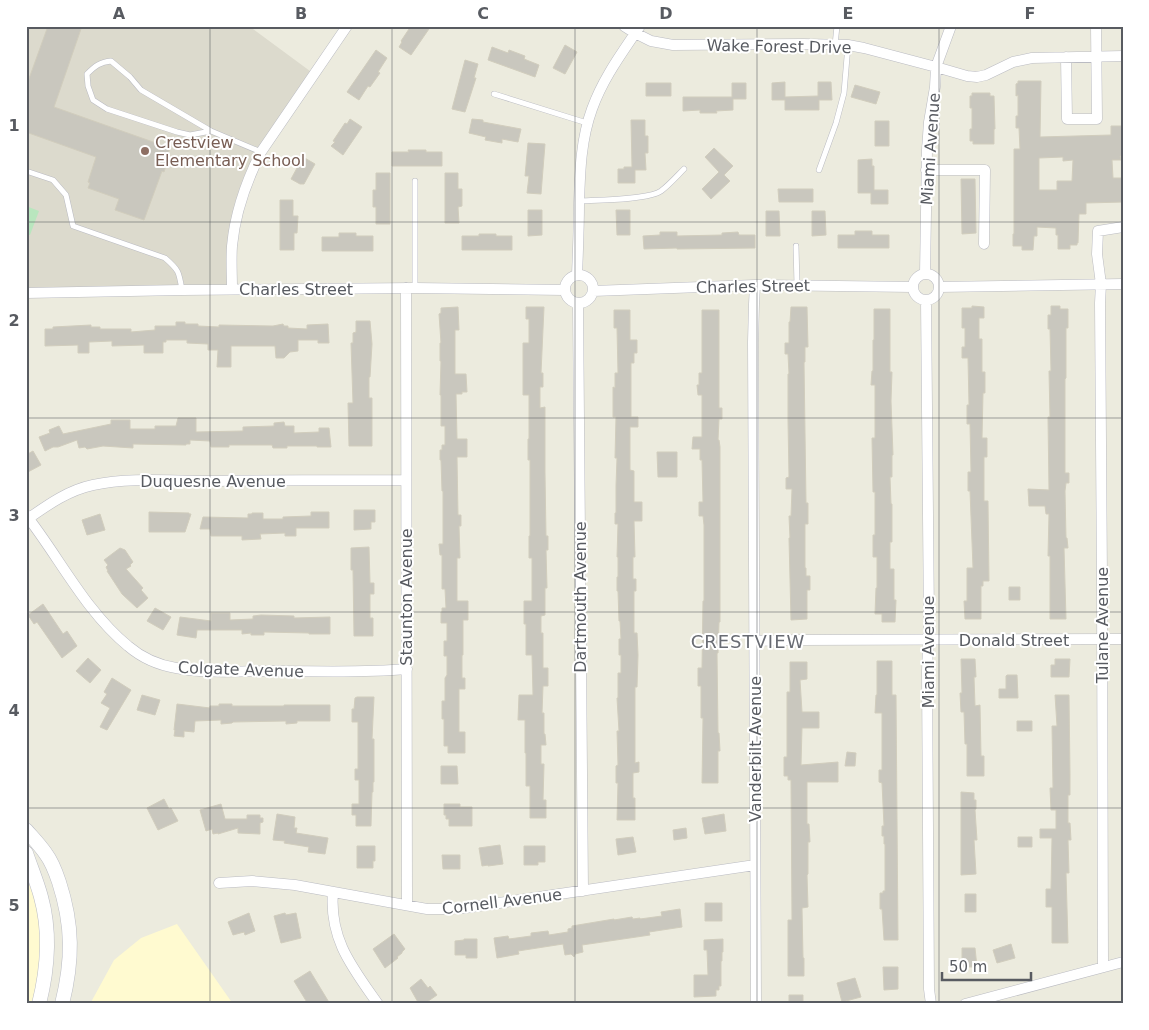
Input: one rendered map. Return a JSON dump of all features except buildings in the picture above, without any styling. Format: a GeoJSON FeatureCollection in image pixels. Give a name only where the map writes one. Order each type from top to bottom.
{"type":"FeatureCollection","features":[{"type":"Feature","properties":{"kind":"main road"},"geometry":{"type":"LineString","coordinates":[[26,830],[47,855],[56,874],[65,902],[70,939],[70,962],[62,1004]]}},
{"type":"Feature","properties":{"kind":"main road"},"geometry":{"type":"LineString","coordinates":[[26,853],[41,898],[48,939],[44,983],[39,1004]]}},
{"type":"Feature","properties":{"kind":"street"},"geometry":{"type":"LineString","coordinates":[[232,289],[232,244],[237,214],[243,194],[261,152],[347,26]]}},
{"type":"Feature","properties":{"kind":"street","name":"Wake Forest Drive"},"geometry":{"type":"LineString","coordinates":[[624,26],[637,30],[651,41],[673,45],[848,45],[977,77],[994,72],[1020,60],[1123,56]]}},
{"type":"Feature","properties":{"kind":"street","name":"Miami Avenue"},"geometry":{"type":"LineString","coordinates":[[925,274],[926,170],[929,122],[935,87],[936,67],[951,26]]}},
{"type":"Feature","properties":{"kind":"street"},"geometry":{"type":"LineString","coordinates":[[1066,57],[1067,119],[1097,119],[1096,26]]}},
{"type":"Feature","properties":{"kind":"street"},"geometry":{"type":"LineString","coordinates":[[577,275],[581,156],[588,123],[592,108],[604,82],[637,30]]}},
{"type":"Feature","properties":{"kind":"street"},"geometry":{"type":"LineString","coordinates":[[926,170],[985,170],[984,244]]}},
{"type":"Feature","properties":{"kind":"street","name":"Tulane Avenue"},"geometry":{"type":"LineString","coordinates":[[1103,967],[1101,284],[1097,254],[1098,231],[1123,227]]}},
{"type":"Feature","properties":{"kind":"street"},"geometry":{"type":"LineString","coordinates":[[929,274],[936,279],[939,287],[934,298],[926,300],[918,298],[913,287],[918,277],[929,274]]}},
{"type":"Feature","properties":{"kind":"street"},"geometry":{"type":"LineString","coordinates":[[577,275],[582,275],[589,279],[593,287],[592,295],[586,302],[578,303],[570,300],[566,294],[567,282],[577,275]]}},
{"type":"Feature","properties":{"kind":"street"},"geometry":{"type":"LineString","coordinates":[[939,287],[1123,284]]}},
{"type":"Feature","properties":{"kind":"street","name":"Charles Street"},"geometry":{"type":"LineString","coordinates":[[593,291],[755,285],[913,287]]}},
{"type":"Feature","properties":{"kind":"street","name":"Vanderbilt Avenue"},"geometry":{"type":"LineString","coordinates":[[755,285],[753,342],[756,1004]]}},
{"type":"Feature","properties":{"kind":"street","name":"Charles Street"},"geometry":{"type":"LineString","coordinates":[[26,293],[410,288],[565,290]]}},
{"type":"Feature","properties":{"kind":"street","name":"Staunton Avenue"},"geometry":{"type":"LineString","coordinates":[[408,906],[406,480],[410,288]]}},
{"type":"Feature","properties":{"kind":"street","name":"Miami Avenue"},"geometry":{"type":"LineString","coordinates":[[926,300],[929,989],[931,1004]]}},
{"type":"Feature","properties":{"kind":"street","name":"Dartmouth Avenue"},"geometry":{"type":"LineString","coordinates":[[578,303],[583,891]]}},
{"type":"Feature","properties":{"kind":"street","name":"Duquesne Avenue"},"geometry":{"type":"LineString","coordinates":[[27,516],[74,490],[115,482],[159,480],[406,480]]}},
{"type":"Feature","properties":{"kind":"street","name":"Colgate Avenue"},"geometry":{"type":"LineString","coordinates":[[27,516],[95,611],[116,635],[142,656],[157,663],[175,668],[201,671],[344,672],[406,669]]}},
{"type":"Feature","properties":{"kind":"street","name":"Donald Street"},"geometry":{"type":"LineString","coordinates":[[755,641],[1123,640]]}},
{"type":"Feature","properties":{"kind":"street","name":"Cornell Avenue"},"geometry":{"type":"LineString","coordinates":[[219,882],[272,882],[427,909],[456,908],[583,891],[755,865]]}},
{"type":"Feature","properties":{"kind":"street"},"geometry":{"type":"LineString","coordinates":[[333,892],[332,906],[335,930],[356,974],[378,1004]]}},
{"type":"Feature","properties":{"kind":"street"},"geometry":{"type":"LineString","coordinates":[[965,1004],[1123,962]]}},
{"type":"Feature","properties":{"kind":"lane"},"geometry":{"type":"LineString","coordinates":[[835,45],[837,26]]}},
{"type":"Feature","properties":{"kind":"lane"},"geometry":{"type":"LineString","coordinates":[[819,170],[836,123],[844,93],[848,45]]}},
{"type":"Feature","properties":{"kind":"lane"},"geometry":{"type":"LineString","coordinates":[[211,131],[190,135],[107,109],[93,100],[88,86],[87,74],[97,64],[111,61],[130,77],[141,90],[211,131],[261,152]]}},
{"type":"Feature","properties":{"kind":"lane"},"geometry":{"type":"LineString","coordinates":[[494,94],[588,123]]}},
{"type":"Feature","properties":{"kind":"lane"},"geometry":{"type":"LineString","coordinates":[[579,201],[622,199],[660,192],[684,168]]}},
{"type":"Feature","properties":{"kind":"lane"},"geometry":{"type":"LineString","coordinates":[[26,171],[52,180],[66,195],[73,226],[165,258],[180,274],[182,290]]}},
{"type":"Feature","properties":{"kind":"lane"},"geometry":{"type":"LineString","coordinates":[[410,288],[415,181]]}},
{"type":"Feature","properties":{"kind":"lane"},"geometry":{"type":"LineString","coordinates":[[796,246],[797,285]]}},
{"type":"Feature","properties":{"kind":"shaded area","name":"Crestview Elementary School"},"geometry":{"type":"Polygon","coordinates":[[[26,26],[249,26],[314,74],[274,131],[239,206],[233,290],[26,291],[26,26]]]}},
{"type":"Feature","properties":{"kind":"shaded area"},"geometry":{"type":"Polygon","coordinates":[[[26,853],[41,898],[39,1004],[26,1004],[26,853]]]}},
{"type":"Feature","properties":{"kind":"shaded area"},"geometry":{"type":"Polygon","coordinates":[[[177,924],[233,1004],[90,1004],[114,960],[141,938],[177,924]]]}},
{"type":"Feature","properties":{"kind":"green space"},"geometry":{"type":"Polygon","coordinates":[[[26,206],[39,211],[30,235],[26,234],[26,206]]]}},
{"type":"Feature","properties":{"kind":"place","name":"Crestview Elementary School"},"geometry":{"type":"Point","coordinates":[145,151]}},
{"type":"Feature","properties":{"kind":"district","name":"CRESTVIEW"},"geometry":{"type":"Point","coordinates":[748,642]}}]}
